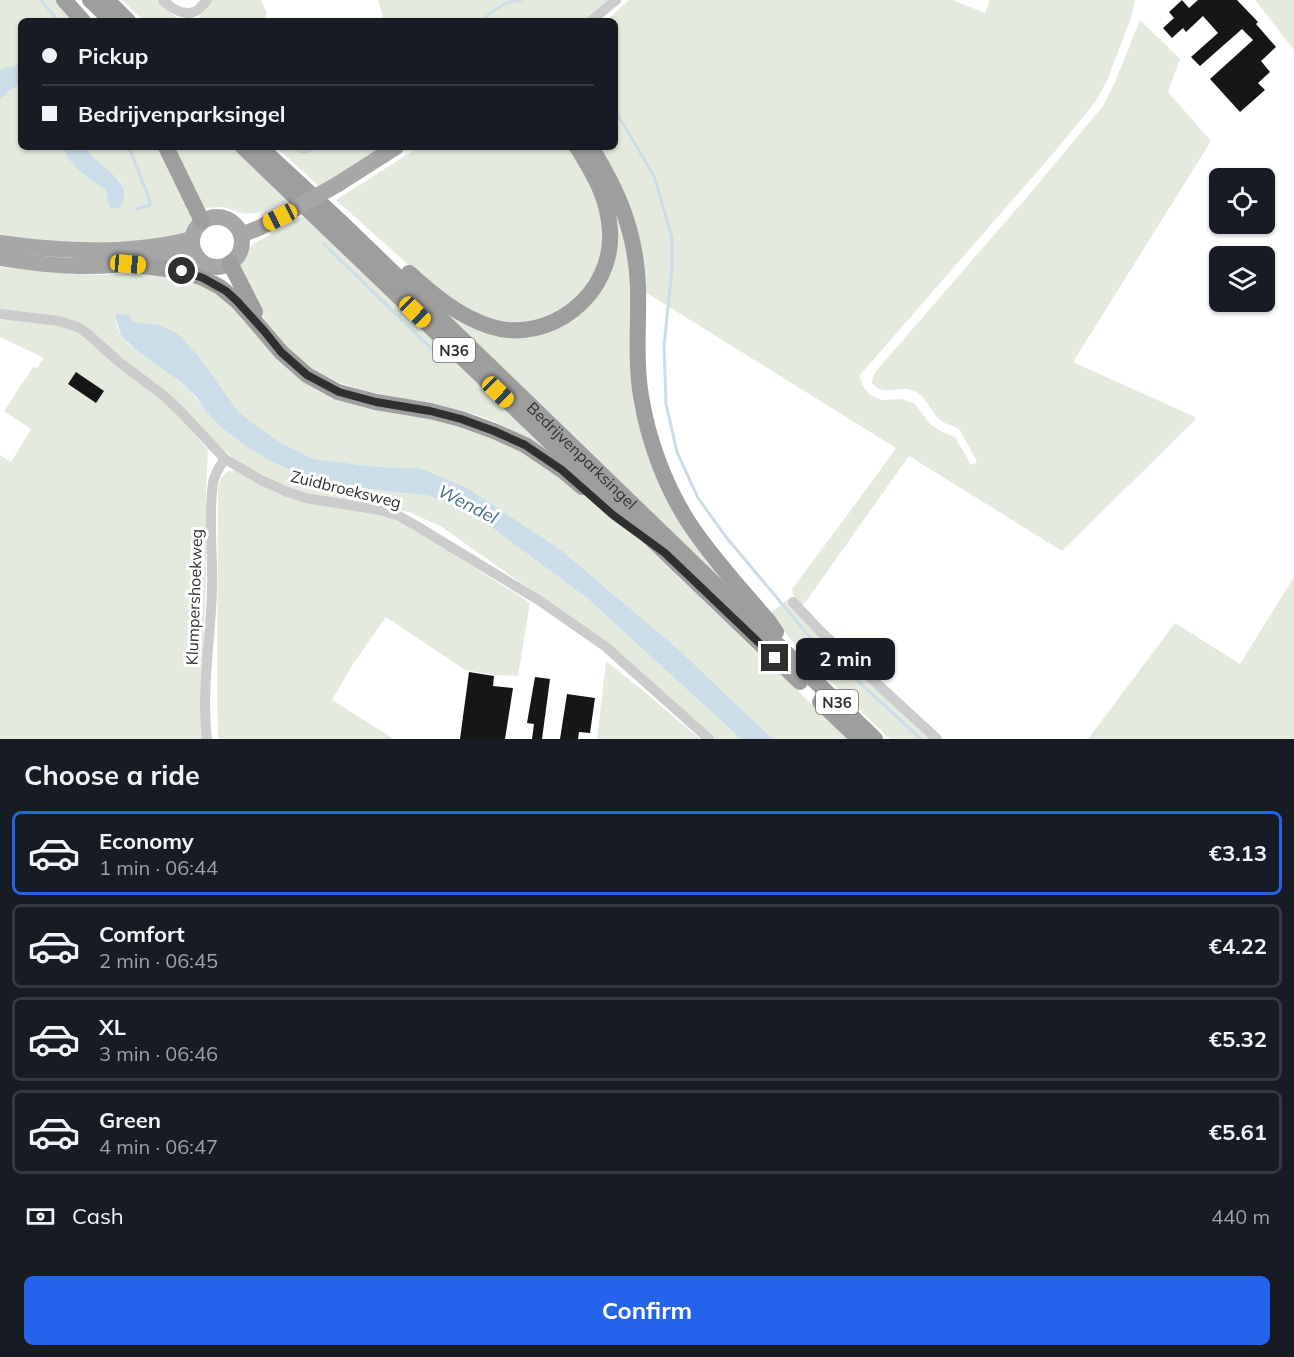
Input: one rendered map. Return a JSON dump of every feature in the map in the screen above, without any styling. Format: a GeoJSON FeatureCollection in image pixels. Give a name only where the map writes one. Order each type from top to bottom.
{"type":"FeatureCollection","features":[{"type":"Feature","properties":{"kind":"highway"},"geometry":{"type":"LineString","coordinates":[[64,0],[80,18]]}},
{"type":"Feature","properties":{"kind":"highway"},"geometry":{"type":"LineString","coordinates":[[90,0],[109,18]]}},
{"type":"Feature","properties":{"kind":"highway"},"geometry":{"type":"LineString","coordinates":[[106,0],[125,18]]}},
{"type":"Feature","properties":{"kind":"highway"},"geometry":{"type":"LineString","coordinates":[[167,150],[202,221]]}},
{"type":"Feature","properties":{"kind":"highway","name":"Bedrijvenparksingel"},"geometry":{"type":"LineString","coordinates":[[246,150],[859,739]]}},
{"type":"Feature","properties":{"kind":"highway","name":"N36"},"geometry":{"type":"LineString","coordinates":[[264,151],[464,316],[490,327],[509,330],[550,324],[574,310],[598,284],[607,261],[610,234],[608,210],[595,177],[579,150]]}},
{"type":"Feature","properties":{"kind":"highway","name":"N36"},"geometry":{"type":"LineString","coordinates":[[593,150],[616,192],[627,219],[633,244],[638,287],[638,363],[641,395],[656,458],[688,523],[769,622],[799,666]]}},
{"type":"Feature","properties":{"kind":"highway","name":"Bedrijvenparksingel"},"geometry":{"type":"LineString","coordinates":[[264,151],[342,223],[875,739]]}},
{"type":"Feature","properties":{"kind":"highway","name":"N36"},"geometry":{"type":"LineString","coordinates":[[230,263],[265,332],[281,352],[307,375],[339,392],[461,419],[525,445],[562,470],[613,515],[665,553]]}},
{"type":"Feature","properties":{"kind":"highway"},"geometry":{"type":"LineString","coordinates":[[128,264],[172,269],[203,278],[226,291],[265,332]]}},
{"type":"Feature","properties":{"kind":"main road"},"geometry":{"type":"LineString","coordinates":[[241,235],[280,217],[391,150]]}},
{"type":"Feature","properties":{"kind":"main road"},"geometry":{"type":"LineString","coordinates":[[217,216],[232,222],[241,235],[242,243],[236,258],[222,266],[206,264],[200,260],[193,246],[197,226],[202,221],[217,216]]}},
{"type":"Feature","properties":{"kind":"main road"},"geometry":{"type":"LineString","coordinates":[[0,243],[38,248],[113,250],[193,246]]}},
{"type":"Feature","properties":{"kind":"main road"},"geometry":{"type":"LineString","coordinates":[[0,258],[33,264],[90,267],[128,264],[193,246]]}},
{"type":"Feature","properties":{"kind":"street"},"geometry":{"type":"LineString","coordinates":[[163,0],[173,8],[187,13],[196,11],[207,0]]}},
{"type":"Feature","properties":{"kind":"street"},"geometry":{"type":"LineString","coordinates":[[595,18],[616,0]]}},
{"type":"Feature","properties":{"kind":"street","name":"Zuidbroeksweg"},"geometry":{"type":"LineString","coordinates":[[0,314],[59,321],[78,327],[163,395],[225,459],[261,480],[305,498],[380,510],[399,516],[415,525],[540,601],[606,647],[709,739]]}},
{"type":"Feature","properties":{"kind":"street","name":"Klumpershoekweg"},"geometry":{"type":"LineString","coordinates":[[207,739],[206,695],[212,589],[213,484],[216,471],[225,459]]}},
{"type":"Feature","properties":{"kind":"street"},"geometry":{"type":"LineString","coordinates":[[793,602],[820,631],[937,739]]}},
{"type":"Feature","properties":{"kind":"shaded area"},"geometry":{"type":"Polygon","coordinates":[[[0,0],[60,0],[76,18],[18,18],[18,65],[3,68],[0,71],[0,0]]]}},
{"type":"Feature","properties":{"kind":"shaded area"},"geometry":{"type":"Polygon","coordinates":[[[122,0],[157,0],[177,18],[141,18],[122,0]]]}},
{"type":"Feature","properties":{"kind":"shaded area"},"geometry":{"type":"Polygon","coordinates":[[[212,0],[261,0],[267,13],[264,18],[198,18],[212,0]]]}},
{"type":"Feature","properties":{"kind":"shaded area"},"geometry":{"type":"Polygon","coordinates":[[[378,0],[611,0],[586,18],[383,18],[378,0]]]}},
{"type":"Feature","properties":{"kind":"shaded area"},"geometry":{"type":"Polygon","coordinates":[[[629,0],[952,0],[985,13],[990,0],[1135,0],[1131,18],[1107,81],[1095,102],[1057,149],[860,375],[862,385],[870,395],[882,400],[901,399],[915,404],[930,424],[955,437],[971,465],[977,462],[960,430],[940,420],[925,399],[911,390],[880,389],[872,383],[873,377],[1103,106],[1140,20],[1180,59],[1168,92],[1211,141],[1073,362],[1195,417],[1195,420],[1062,551],[909,456],[802,607],[795,601],[792,589],[896,448],[642,290],[596,150],[618,150],[618,18],[609,18],[629,0]]]}},
{"type":"Feature","properties":{"kind":"shaded area"},"geometry":{"type":"Polygon","coordinates":[[[1255,0],[1294,0],[1294,50],[1255,0]]]}},
{"type":"Feature","properties":{"kind":"shaded area"},"geometry":{"type":"Polygon","coordinates":[[[18,86],[18,150],[64,150],[75,166],[106,190],[108,204],[121,182],[89,155],[86,150],[164,150],[195,212],[192,226],[186,235],[132,247],[0,239],[0,100],[18,86]]]}},
{"type":"Feature","properties":{"kind":"shaded area"},"geometry":{"type":"Polygon","coordinates":[[[174,150],[240,150],[292,199],[257,213],[244,214],[223,207],[205,208],[196,195],[174,150]]]}},
{"type":"Feature","properties":{"kind":"shaded area"},"geometry":{"type":"Polygon","coordinates":[[[279,150],[381,150],[320,187],[279,150]]]}},
{"type":"Feature","properties":{"kind":"shaded area"},"geometry":{"type":"Polygon","coordinates":[[[414,150],[572,150],[604,213],[603,259],[571,307],[528,324],[492,322],[433,287],[336,200],[414,150]]]}},
{"type":"Feature","properties":{"kind":"shaded area"},"geometry":{"type":"Polygon","coordinates":[[[609,202],[624,220],[651,451],[755,614],[415,283],[512,334],[598,290],[609,202]]]}},
{"type":"Feature","properties":{"kind":"shaded area"},"geometry":{"type":"Polygon","coordinates":[[[308,214],[579,476],[494,421],[468,412],[358,389],[308,366],[286,348],[265,320],[237,266],[253,244],[308,214]]]}},
{"type":"Feature","properties":{"kind":"shaded area"},"geometry":{"type":"Polygon","coordinates":[[[0,267],[101,275],[163,272],[183,276],[225,296],[302,378],[493,434],[574,483],[641,541],[848,739],[773,739],[678,649],[561,550],[419,468],[378,467],[314,459],[281,443],[238,411],[200,358],[134,322],[115,316],[123,339],[173,376],[190,391],[204,409],[272,462],[334,485],[430,496],[490,526],[588,599],[741,739],[714,739],[542,598],[442,527],[409,512],[380,506],[324,500],[286,488],[240,464],[114,354],[94,333],[0,311],[0,267]]]}},
{"type":"Feature","properties":{"kind":"shaded area"},"geometry":{"type":"Polygon","coordinates":[[[2,319],[54,324],[76,330],[163,401],[208,450],[203,660],[204,739],[0,739],[0,455],[11,462],[31,429],[4,411],[33,367],[37,368],[44,358],[0,337],[2,319]]]}},
{"type":"Feature","properties":{"kind":"shaded area"},"geometry":{"type":"Polygon","coordinates":[[[228,471],[236,471],[374,514],[401,520],[530,603],[518,676],[465,670],[386,617],[353,664],[332,700],[394,739],[218,739],[218,489],[221,478],[228,471]]]}},
{"type":"Feature","properties":{"kind":"shaded area"},"geometry":{"type":"Polygon","coordinates":[[[1294,577],[1294,739],[1088,739],[1175,623],[1240,664],[1294,577]]]}},
{"type":"Feature","properties":{"kind":"shaded area"},"geometry":{"type":"Polygon","coordinates":[[[788,599],[797,611],[932,739],[890,739],[859,709],[812,663],[769,614],[788,599]]]}},
{"type":"Feature","properties":{"kind":"shaded area"},"geometry":{"type":"Polygon","coordinates":[[[606,661],[641,689],[700,739],[597,739],[606,661]]]}},
{"type":"Feature","properties":{"kind":"water"},"geometry":{"type":"Polygon","coordinates":[[[18,65],[18,86],[0,100],[0,71],[3,68],[18,65]]]}},
{"type":"Feature","properties":{"kind":"water"},"geometry":{"type":"Polygon","coordinates":[[[64,150],[87,150],[113,174],[124,189],[124,198],[120,208],[111,208],[108,204],[106,190],[87,177],[64,150]]]}},
{"type":"Feature","properties":{"kind":"water","name":"Wendel"},"geometry":{"type":"Polygon","coordinates":[[[129,315],[134,322],[159,325],[177,333],[200,358],[238,411],[281,443],[314,459],[378,467],[419,468],[467,488],[561,550],[678,649],[773,739],[741,739],[588,599],[490,526],[430,496],[334,485],[310,478],[272,462],[244,445],[222,428],[181,382],[136,350],[121,336],[115,316],[129,315]]]}},
{"type":"Feature","properties":{"kind":"building"},"geometry":{"type":"Polygon","coordinates":[[[1182,0],[1189,8],[1198,0],[1237,0],[1258,22],[1256,24],[1276,47],[1261,61],[1270,72],[1258,83],[1265,90],[1240,112],[1210,79],[1253,40],[1242,29],[1200,66],[1191,57],[1218,33],[1203,16],[1186,32],[1183,28],[1172,38],[1163,28],[1174,18],[1169,12],[1182,0]]]}},
{"type":"Feature","properties":{"kind":"building"},"geometry":{"type":"Polygon","coordinates":[[[76,372],[104,391],[96,403],[68,384],[76,372]]]}},
{"type":"Feature","properties":{"kind":"building"},"geometry":{"type":"Polygon","coordinates":[[[469,672],[494,676],[493,686],[513,688],[505,739],[460,739],[469,672]]]}},
{"type":"Feature","properties":{"kind":"building"},"geometry":{"type":"Polygon","coordinates":[[[535,677],[550,679],[542,739],[532,739],[534,724],[527,723],[535,677]]]}},
{"type":"Feature","properties":{"kind":"building"},"geometry":{"type":"Polygon","coordinates":[[[567,694],[595,698],[590,733],[579,732],[578,739],[560,739],[567,694]]]}},
{"type":"Feature","properties":{"kind":"waterway"},"geometry":{"type":"LineString","coordinates":[[41,0],[56,18]]}},
{"type":"Feature","properties":{"kind":"waterway"},"geometry":{"type":"LineString","coordinates":[[486,18],[500,7],[521,0]]}},
{"type":"Feature","properties":{"kind":"waterway"},"geometry":{"type":"LineString","coordinates":[[618,115],[654,176],[672,237],[672,269],[664,345],[666,404],[677,452],[698,498],[726,537],[808,635],[921,739]]}},
{"type":"Feature","properties":{"kind":"waterway"},"geometry":{"type":"LineString","coordinates":[[130,150],[150,201],[150,205],[137,209]]}},
{"type":"Feature","properties":{"kind":"waterway"},"geometry":{"type":"LineString","coordinates":[[299,150],[301,152],[310,150]]}},
{"type":"Feature","properties":{"kind":"waterway"},"geometry":{"type":"LineString","coordinates":[[324,244],[441,358]]}},
{"type":"Feature","properties":{"kind":"route"},"geometry":{"type":"LineString","coordinates":[[182,271],[203,278],[226,291],[281,352],[307,375],[339,392],[461,419],[525,445],[562,470],[613,515],[665,553],[775,658]]}}]}
